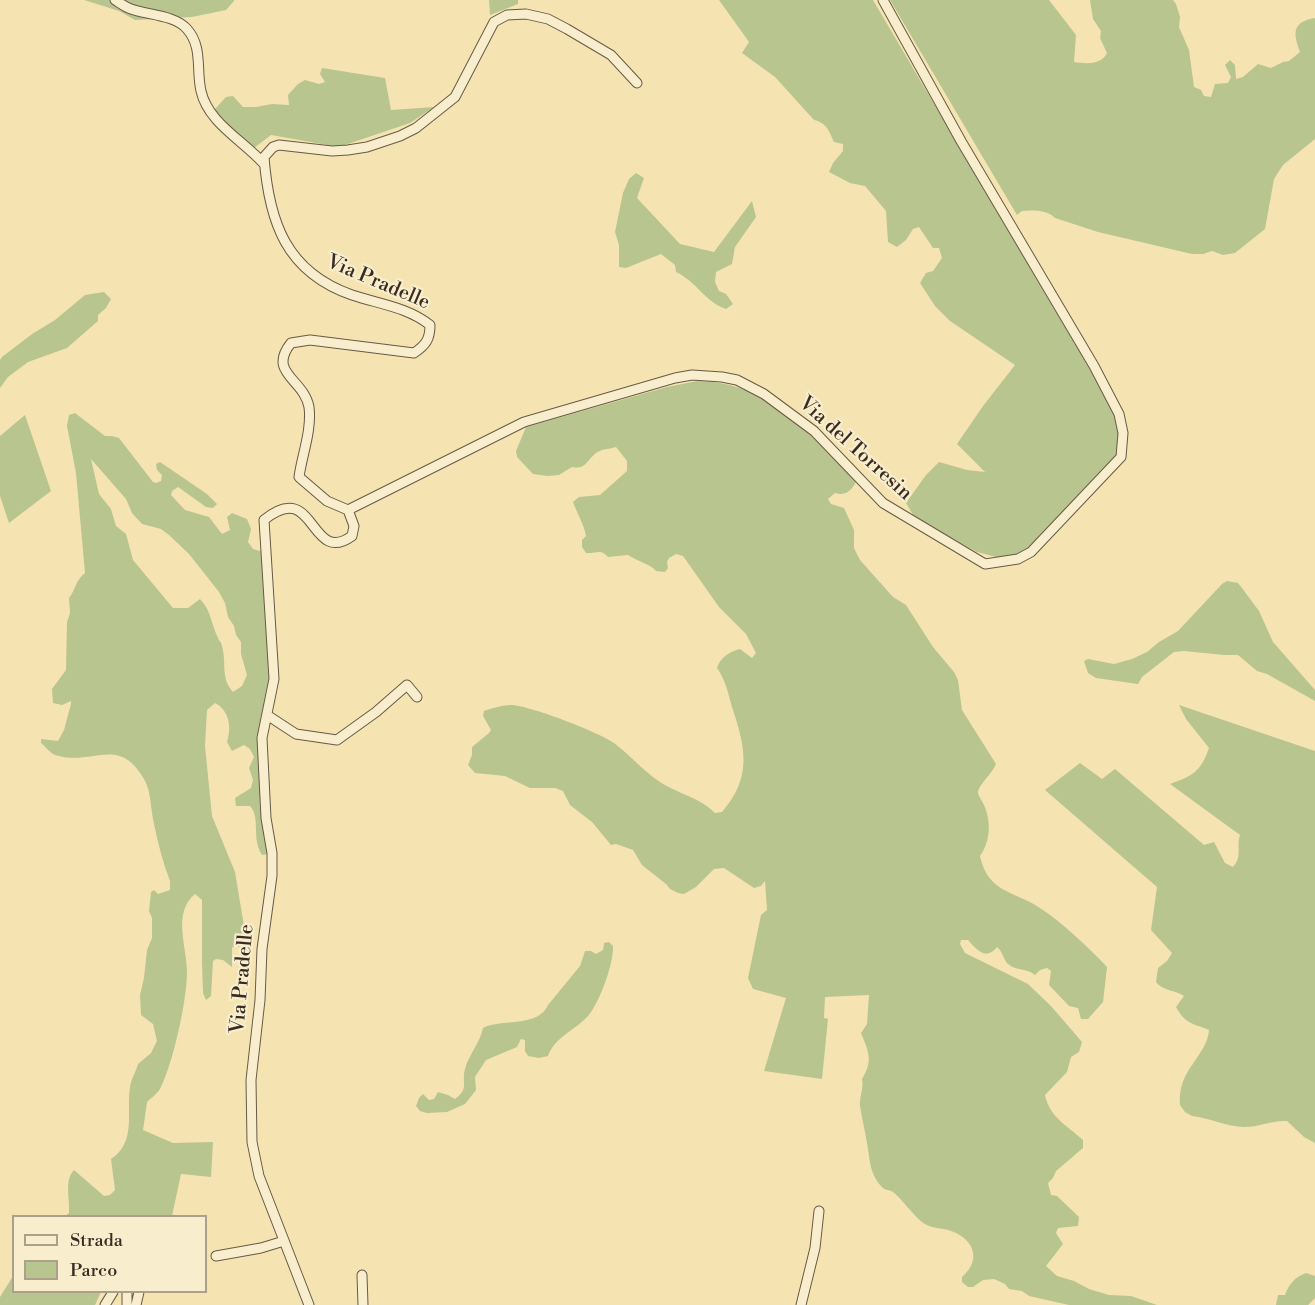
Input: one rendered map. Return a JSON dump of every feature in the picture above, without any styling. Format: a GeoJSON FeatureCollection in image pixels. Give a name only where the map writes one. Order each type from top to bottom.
{"type":"FeatureCollection","features":[{"type":"Feature","properties":{"kind":"street"},"geometry":{"type":"LineString","coordinates":[[115,0],[128,8],[174,20],[186,27],[195,41],[200,64],[201,91],[214,116],[264,164]]}},
{"type":"Feature","properties":{"kind":"street","name":"Via del Torresin"},"geometry":{"type":"LineString","coordinates":[[348,510],[524,422],[675,378],[700,375],[737,380],[770,399],[825,441],[883,502],[985,564],[1018,559],[1031,552],[1121,457],[1124,434],[1119,414],[1094,366],[961,141],[883,0]]}},
{"type":"Feature","properties":{"kind":"street"},"geometry":{"type":"LineString","coordinates":[[264,164],[264,157],[268,151],[279,145],[332,151],[348,150],[367,147],[416,128],[455,97],[494,22],[507,15],[526,14],[548,20],[567,29],[610,55],[637,84]]}},
{"type":"Feature","properties":{"kind":"street","name":"Via Pradelle"},"geometry":{"type":"LineString","coordinates":[[264,164],[265,177],[280,236],[308,272],[351,295],[417,315],[430,325],[430,337],[423,347],[414,353],[310,340],[291,342],[283,353],[282,365],[303,394],[309,407],[308,433],[299,477],[327,501],[348,510],[354,526],[352,536],[342,543],[333,543],[323,539],[305,515],[294,508],[283,508],[264,520],[274,679],[262,747],[272,876],[262,949],[260,1000],[250,1108],[252,1142],[259,1176],[309,1305]]}},
{"type":"Feature","properties":{"kind":"street"},"geometry":{"type":"LineString","coordinates":[[267,715],[296,734],[337,740],[376,712],[406,685],[417,697]]}},
{"type":"Feature","properties":{"kind":"street"},"geometry":{"type":"LineString","coordinates":[[801,1305],[815,1248],[819,1211]]}},
{"type":"Feature","properties":{"kind":"street"},"geometry":{"type":"LineString","coordinates":[[216,1257],[284,1241]]}},
{"type":"Feature","properties":{"kind":"street"},"geometry":{"type":"LineString","coordinates":[[362,1275],[363,1305]]}},
{"type":"Feature","properties":{"kind":"green space"},"geometry":{"type":"Polygon","coordinates":[[[84,0],[234,1],[226,10],[192,17],[135,20],[119,11],[84,0]]]}},
{"type":"Feature","properties":{"kind":"green space"},"geometry":{"type":"Polygon","coordinates":[[[489,0],[518,0],[518,4],[490,15],[489,0]]]}},
{"type":"Feature","properties":{"kind":"green space"},"geometry":{"type":"Polygon","coordinates":[[[719,0],[873,0],[1104,393],[1114,413],[1119,434],[1118,455],[1041,539],[1023,553],[1000,558],[977,552],[915,518],[906,503],[926,475],[939,462],[967,470],[985,472],[957,444],[1015,365],[950,321],[935,306],[920,283],[926,273],[933,271],[942,258],[939,248],[933,248],[919,227],[913,229],[906,240],[897,247],[888,242],[886,211],[865,186],[850,183],[829,172],[843,151],[843,144],[834,142],[825,125],[814,120],[775,77],[742,53],[749,42],[719,0]]]}},
{"type":"Feature","properties":{"kind":"green space"},"geometry":{"type":"Polygon","coordinates":[[[890,0],[1049,0],[1076,35],[1074,62],[1089,63],[1101,60],[1107,53],[1100,38],[1101,31],[1093,19],[1090,0],[1173,0],[1180,17],[1179,27],[1189,50],[1194,87],[1201,90],[1204,96],[1211,97],[1215,84],[1228,83],[1231,77],[1225,65],[1230,60],[1235,65],[1236,79],[1243,77],[1258,64],[1271,68],[1289,61],[1300,52],[1296,29],[1302,22],[1315,18],[1315,139],[1283,165],[1274,179],[1265,229],[1235,253],[1223,255],[1212,251],[1192,254],[1098,232],[1055,218],[1044,212],[1022,211],[1017,215],[890,0]]]}},
{"type":"Feature","properties":{"kind":"green space"},"geometry":{"type":"Polygon","coordinates":[[[322,68],[385,78],[391,110],[434,107],[410,123],[339,147],[271,135],[254,148],[222,122],[215,109],[226,97],[233,96],[243,107],[289,105],[288,95],[298,84],[305,80],[319,84],[325,82],[320,74],[322,68]]]}},
{"type":"Feature","properties":{"kind":"green space"},"geometry":{"type":"Polygon","coordinates":[[[636,173],[644,178],[637,198],[680,244],[714,252],[752,201],[756,217],[735,247],[732,264],[716,272],[715,282],[719,291],[726,294],[733,304],[726,309],[712,302],[676,272],[675,265],[661,254],[626,268],[619,267],[619,245],[615,232],[623,193],[629,179],[636,173]]]}},
{"type":"Feature","properties":{"kind":"green space"},"geometry":{"type":"Polygon","coordinates":[[[104,292],[111,299],[98,315],[98,321],[67,348],[28,362],[8,377],[0,388],[0,360],[2,357],[55,320],[85,295],[104,292]]]}},
{"type":"Feature","properties":{"kind":"green space"},"geometry":{"type":"Polygon","coordinates":[[[697,381],[722,383],[766,400],[805,428],[858,478],[850,491],[843,494],[835,493],[828,499],[831,504],[844,508],[854,530],[854,548],[860,560],[893,597],[906,605],[933,647],[954,672],[958,680],[962,710],[996,764],[978,792],[989,824],[988,837],[980,856],[984,868],[995,884],[1030,902],[1058,921],[1107,967],[1103,1002],[1088,1019],[1081,1019],[1078,1008],[1069,1006],[1049,985],[1051,971],[1047,968],[1035,975],[1008,964],[997,947],[985,954],[968,940],[961,940],[960,944],[965,953],[1028,984],[1051,1006],[1082,1042],[1079,1052],[1071,1057],[1067,1072],[1045,1095],[1055,1115],[1083,1140],[1083,1148],[1056,1171],[1048,1183],[1051,1195],[1057,1196],[1079,1217],[1078,1226],[1058,1228],[1056,1233],[1063,1244],[1046,1266],[1057,1276],[1089,1289],[1109,1295],[1131,1296],[1157,1305],[1069,1305],[1029,1296],[1022,1291],[1009,1289],[1005,1284],[994,1279],[983,1280],[973,1287],[968,1287],[962,1282],[962,1277],[972,1263],[972,1249],[969,1243],[957,1233],[931,1227],[922,1222],[893,1192],[882,1188],[872,1170],[860,1103],[862,1079],[869,1061],[868,1050],[861,1033],[867,1024],[869,995],[825,997],[824,1018],[828,1019],[822,1079],[764,1071],[786,998],[753,989],[748,978],[761,915],[767,910],[765,881],[761,886],[754,888],[724,868],[714,869],[696,887],[684,894],[678,893],[642,865],[633,850],[616,844],[611,845],[592,822],[570,805],[563,791],[555,788],[530,788],[505,776],[475,773],[468,765],[472,747],[491,730],[483,716],[484,711],[501,706],[520,706],[547,714],[606,738],[656,780],[704,804],[715,813],[722,812],[732,799],[742,774],[743,749],[726,687],[717,668],[723,658],[736,650],[740,649],[752,658],[756,653],[746,634],[719,607],[683,556],[676,554],[669,558],[665,572],[656,571],[651,566],[628,555],[608,557],[600,552],[586,553],[582,547],[585,532],[573,502],[579,497],[600,495],[627,471],[627,461],[616,447],[598,452],[580,467],[572,467],[559,475],[548,476],[533,474],[517,457],[516,451],[526,427],[667,387],[697,381]]]}},
{"type":"Feature","properties":{"kind":"green space"},"geometry":{"type":"Polygon","coordinates":[[[75,413],[105,436],[119,438],[156,483],[161,481],[162,475],[157,470],[156,464],[160,462],[207,494],[217,504],[213,508],[206,507],[178,487],[172,491],[171,495],[185,510],[209,517],[222,534],[230,530],[227,517],[232,513],[247,519],[251,529],[248,542],[253,549],[263,552],[271,674],[262,733],[269,854],[262,855],[259,849],[255,816],[250,806],[236,806],[235,798],[251,788],[253,780],[249,768],[254,757],[250,749],[244,745],[232,751],[227,742],[229,731],[226,714],[215,703],[207,710],[205,746],[212,816],[235,872],[245,932],[239,947],[235,945],[232,948],[232,967],[223,960],[213,961],[211,996],[206,1000],[203,993],[202,900],[195,894],[184,911],[182,930],[187,972],[182,1015],[165,1078],[159,1091],[147,1102],[143,1130],[173,1143],[213,1142],[211,1177],[181,1174],[172,1215],[66,1215],[69,1213],[68,1184],[74,1170],[104,1196],[110,1195],[115,1190],[111,1159],[119,1152],[127,1135],[131,1084],[138,1064],[151,1053],[157,1041],[153,1024],[141,1015],[140,995],[147,950],[152,938],[152,918],[149,911],[151,892],[154,890],[158,894],[170,890],[170,881],[157,838],[148,790],[144,779],[134,766],[124,758],[114,755],[69,758],[55,755],[41,743],[41,739],[58,741],[64,730],[71,704],[71,701],[62,705],[53,703],[52,689],[66,670],[69,598],[79,579],[85,573],[76,473],[67,426],[69,415],[75,413]],[[91,459],[99,494],[111,509],[116,526],[126,534],[133,560],[173,608],[188,608],[200,599],[207,609],[221,644],[226,681],[233,692],[242,686],[247,675],[241,654],[241,642],[228,617],[225,603],[219,592],[189,554],[169,535],[161,529],[142,524],[132,513],[126,499],[91,459]]]}},
{"type":"Feature","properties":{"kind":"green space"},"geometry":{"type":"Polygon","coordinates":[[[25,415],[51,491],[9,523],[0,496],[0,436],[25,415]]]}},
{"type":"Feature","properties":{"kind":"green space"},"geometry":{"type":"Polygon","coordinates":[[[1227,581],[1238,583],[1259,611],[1273,642],[1315,690],[1315,701],[1267,674],[1257,671],[1238,655],[1174,652],[1142,677],[1138,684],[1096,678],[1088,673],[1084,661],[1088,659],[1114,664],[1147,652],[1178,631],[1227,581]]]}},
{"type":"Feature","properties":{"kind":"green space"},"geometry":{"type":"Polygon","coordinates":[[[1179,705],[1315,751],[1315,1143],[1304,1137],[1287,1121],[1238,1127],[1192,1116],[1185,1112],[1180,1105],[1183,1082],[1203,1048],[1209,1030],[1190,1023],[1180,1013],[1176,1007],[1184,996],[1156,982],[1158,968],[1167,961],[1172,953],[1151,930],[1157,887],[1045,790],[1080,763],[1102,779],[1115,769],[1204,845],[1214,842],[1225,863],[1233,867],[1239,855],[1240,835],[1170,784],[1195,772],[1203,762],[1209,748],[1186,719],[1179,705]]]}},
{"type":"Feature","properties":{"kind":"green space"},"geometry":{"type":"Polygon","coordinates":[[[609,942],[613,946],[613,953],[597,1002],[583,1021],[555,1044],[548,1056],[539,1058],[528,1056],[525,1051],[525,1040],[521,1039],[517,1047],[486,1060],[475,1077],[476,1090],[465,1104],[447,1112],[420,1111],[416,1106],[423,1094],[429,1100],[434,1099],[438,1092],[455,1099],[460,1095],[464,1088],[465,1069],[483,1028],[536,1017],[543,1012],[580,966],[585,951],[596,954],[603,950],[604,943],[609,942]]]}},
{"type":"Feature","properties":{"kind":"green space"},"geometry":{"type":"Polygon","coordinates":[[[1306,1273],[1315,1276],[1315,1298],[1308,1305],[1276,1305],[1278,1295],[1285,1295],[1293,1281],[1306,1273]]]}},
{"type":"Feature","properties":{"kind":"green space"},"geometry":{"type":"Polygon","coordinates":[[[12,1278],[12,1293],[101,1293],[95,1305],[0,1305],[0,1297],[12,1278]]]}}]}
